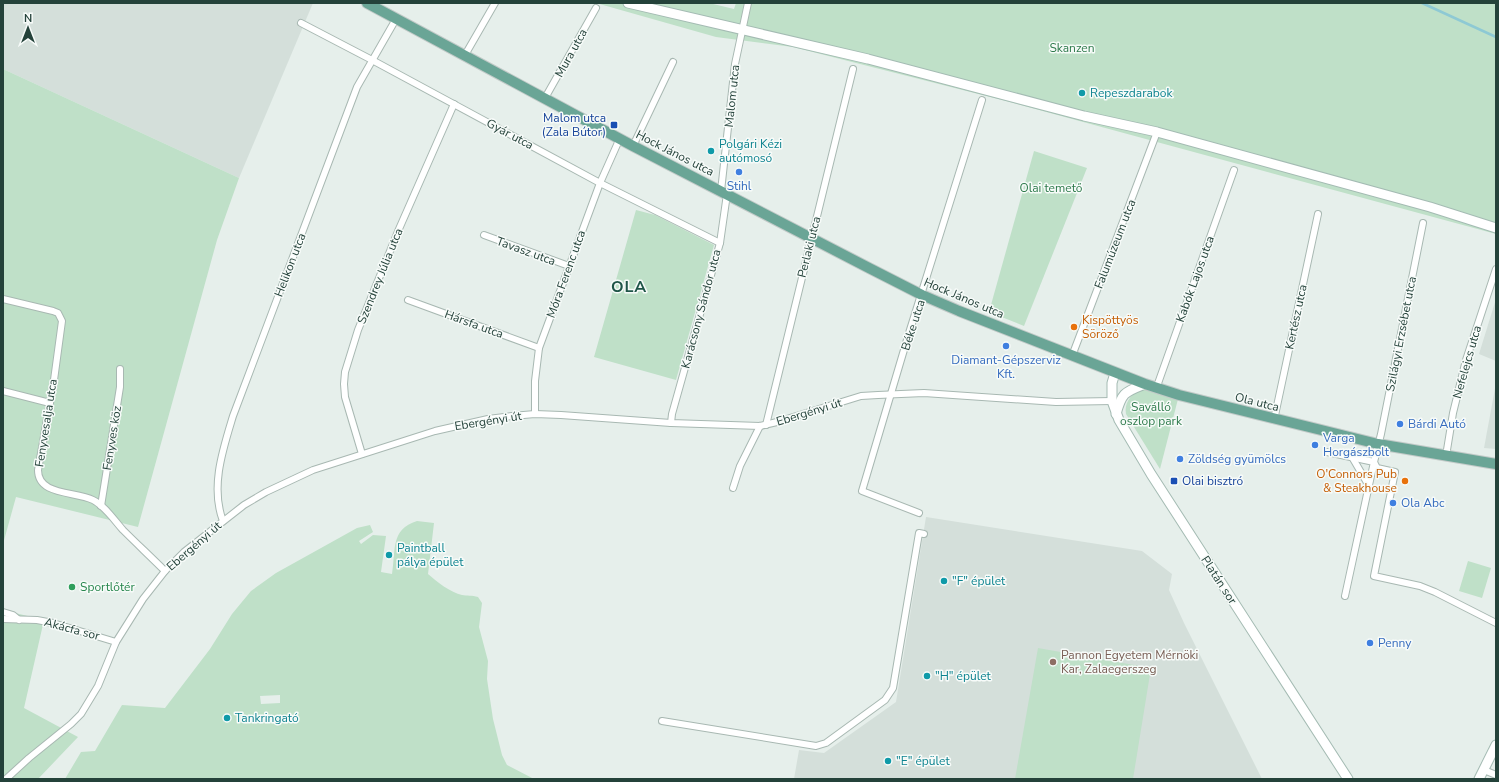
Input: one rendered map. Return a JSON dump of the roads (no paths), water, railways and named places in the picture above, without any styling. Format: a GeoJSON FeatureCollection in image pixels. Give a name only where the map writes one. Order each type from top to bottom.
{"type":"FeatureCollection","features":[{"type":"Feature","properties":{"kind":"main road","name":"Hock János utca"},"geometry":{"type":"LineString","coordinates":[[367,3],[633,146],[922,295],[1020,336]]}},
{"type":"Feature","properties":{"kind":"main road","name":"Ola utca"},"geometry":{"type":"LineString","coordinates":[[1020,336],[1156,388],[1274,420],[1378,444],[1496,464]]}},
{"type":"Feature","properties":{"kind":"street"},"geometry":{"type":"LineString","coordinates":[[465,55],[495,3]]}},
{"type":"Feature","properties":{"kind":"street"},"geometry":{"type":"LineString","coordinates":[[628,3],[868,59],[1084,116],[1157,132],[1430,207],[1496,228]]}},
{"type":"Feature","properties":{"kind":"street","name":"Malom utca"},"geometry":{"type":"LineString","coordinates":[[724,192],[735,64],[748,3]]}},
{"type":"Feature","properties":{"kind":"street","name":"Mura utca"},"geometry":{"type":"LineString","coordinates":[[545,98],[596,8]]}},
{"type":"Feature","properties":{"kind":"street","name":"Helikon utca"},"geometry":{"type":"LineString","coordinates":[[223,521],[219,511],[217,485],[222,456],[233,416],[357,87],[396,19]]}},
{"type":"Feature","properties":{"kind":"street","name":"Gyár utca"},"geometry":{"type":"LineString","coordinates":[[301,23],[600,183],[720,243]]}},
{"type":"Feature","properties":{"kind":"street"},"geometry":{"type":"LineString","coordinates":[[633,146],[673,62]]}},
{"type":"Feature","properties":{"kind":"street","name":"Perlaki utca"},"geometry":{"type":"LineString","coordinates":[[734,488],[740,466],[763,425],[853,69]]}},
{"type":"Feature","properties":{"kind":"street","name":"Béke utca"},"geometry":{"type":"LineString","coordinates":[[918,513],[862,491],[909,333],[982,100]]}},
{"type":"Feature","properties":{"kind":"street","name":"Szendrey Júlia utca"},"geometry":{"type":"LineString","coordinates":[[362,454],[345,397],[345,372],[358,330],[399,229],[454,104]]}},
{"type":"Feature","properties":{"kind":"street","name":"Falumúzeum utca"},"geometry":{"type":"LineString","coordinates":[[1072,356],[1157,132]]}},
{"type":"Feature","properties":{"kind":"street","name":"Móra Ferenc utca"},"geometry":{"type":"LineString","coordinates":[[535,414],[535,381],[539,348],[600,183],[620,138]]}},
{"type":"Feature","properties":{"kind":"street","name":"Kabók Lajos utca"},"geometry":{"type":"LineString","coordinates":[[1156,388],[1234,170]]}},
{"type":"Feature","properties":{"kind":"street","name":"Karácsony Sándor utca"},"geometry":{"type":"LineString","coordinates":[[671,423],[720,243],[724,192]]}},
{"type":"Feature","properties":{"kind":"street","name":"Kertész utca"},"geometry":{"type":"LineString","coordinates":[[1274,420],[1318,214]]}},
{"type":"Feature","properties":{"kind":"street","name":"Szilágyi Erzsébet utca"},"geometry":{"type":"LineString","coordinates":[[1345,596],[1424,223]]}},
{"type":"Feature","properties":{"kind":"street","name":"Tavasz utca"},"geometry":{"type":"LineString","coordinates":[[484,235],[569,266]]}},
{"type":"Feature","properties":{"kind":"street","name":"Nefelejcs utca"},"geometry":{"type":"LineString","coordinates":[[1446,456],[1453,414],[1466,360],[1496,269]]}},
{"type":"Feature","properties":{"kind":"street","name":"Fenyvesalja utca"},"geometry":{"type":"LineString","coordinates":[[3,299],[53,311],[58,313],[60,317],[61,328],[38,470],[40,481],[49,488],[94,500],[165,571]]}},
{"type":"Feature","properties":{"kind":"street","name":"Hársfa utca"},"geometry":{"type":"LineString","coordinates":[[408,300],[539,348]]}},
{"type":"Feature","properties":{"kind":"street","name":"Fenyves köz"},"geometry":{"type":"LineString","coordinates":[[101,506],[120,388],[120,369]]}},
{"type":"Feature","properties":{"kind":"street","name":"Platán sor"},"geometry":{"type":"LineString","coordinates":[[1115,373],[1112,384],[1112,401],[1116,414],[1151,474],[1348,779]]}},
{"type":"Feature","properties":{"kind":"street"},"geometry":{"type":"LineString","coordinates":[[1116,414],[1123,395],[1128,391],[1145,384]]}},
{"type":"Feature","properties":{"kind":"street"},"geometry":{"type":"LineString","coordinates":[[3,391],[50,403]]}},
{"type":"Feature","properties":{"kind":"street","name":"Ebergényi út"},"geometry":{"type":"LineString","coordinates":[[6,779],[81,714],[98,686],[116,642],[143,599],[165,571],[184,552],[244,505],[290,480],[313,470],[435,431],[488,419],[535,414],[671,423],[763,425],[861,396],[939,393],[1056,402],[1112,401]]}},
{"type":"Feature","properties":{"kind":"street"},"geometry":{"type":"LineString","coordinates":[[1327,452],[1374,462],[1377,468],[1395,472],[1374,576],[1420,586],[1496,623]]}},
{"type":"Feature","properties":{"kind":"street"},"geometry":{"type":"LineString","coordinates":[[1352,457],[1369,486]]}},
{"type":"Feature","properties":{"kind":"street"},"geometry":{"type":"LineString","coordinates":[[662,722],[816,746],[826,743],[832,739],[885,700],[893,688],[919,533],[924,534]]}},
{"type":"Feature","properties":{"kind":"street"},"geometry":{"type":"LineString","coordinates":[[3,612],[13,615],[19,620]]}},
{"type":"Feature","properties":{"kind":"street","name":"Akácfa sor"},"geometry":{"type":"LineString","coordinates":[[3,619],[37,620],[53,623],[116,642]]}},
{"type":"Feature","properties":{"kind":"street"},"geometry":{"type":"LineString","coordinates":[[1480,779],[1496,745]]}},
{"type":"Feature","properties":{"kind":"street"},"geometry":{"type":"LineString","coordinates":[[1484,770],[1496,775]]}},
{"type":"Feature","properties":{"kind":"waterway"},"geometry":{"type":"LineString","coordinates":[[1422,3],[1496,37]]}},
{"type":"Feature","properties":{"kind":"place","name":"Repeszdarabok"},"geometry":{"type":"Point","coordinates":[1082,93]}},
{"type":"Feature","properties":{"kind":"place","name":"Malom utca (Zala Bútor)"},"geometry":{"type":"Point","coordinates":[614,125]}},
{"type":"Feature","properties":{"kind":"place","name":"Polgári Kézi autómosó"},"geometry":{"type":"Point","coordinates":[711,151]}},
{"type":"Feature","properties":{"kind":"place","name":"Stihl"},"geometry":{"type":"Point","coordinates":[739,172]}},
{"type":"Feature","properties":{"kind":"place","name":"Kispöttyös Söröző"},"geometry":{"type":"Point","coordinates":[1074,327]}},
{"type":"Feature","properties":{"kind":"place","name":"Diamant-Gépszerviz Kft."},"geometry":{"type":"Point","coordinates":[1006,346]}},
{"type":"Feature","properties":{"kind":"place","name":"Bárdi Autó"},"geometry":{"type":"Point","coordinates":[1400,424]}},
{"type":"Feature","properties":{"kind":"place","name":"Varga Horgászbolt"},"geometry":{"type":"Point","coordinates":[1315,445]}},
{"type":"Feature","properties":{"kind":"place","name":"Zöldség gyümölcs"},"geometry":{"type":"Point","coordinates":[1180,459]}},
{"type":"Feature","properties":{"kind":"place","name":"Olai bisztró"},"geometry":{"type":"Point","coordinates":[1174,481]}},
{"type":"Feature","properties":{"kind":"place","name":"O'Connors Pub & Steakhouse"},"geometry":{"type":"Point","coordinates":[1405,481]}},
{"type":"Feature","properties":{"kind":"place","name":"Ola Abc"},"geometry":{"type":"Point","coordinates":[1393,503]}},
{"type":"Feature","properties":{"kind":"place","name":"Paintball pálya épület"},"geometry":{"type":"Point","coordinates":[389,555]}},
{"type":"Feature","properties":{"kind":"place","name":"\"F\" épület"},"geometry":{"type":"Point","coordinates":[944,581]}},
{"type":"Feature","properties":{"kind":"place","name":"Sportlőtér"},"geometry":{"type":"Point","coordinates":[72,587]}},
{"type":"Feature","properties":{"kind":"place","name":"Penny"},"geometry":{"type":"Point","coordinates":[1370,643]}},
{"type":"Feature","properties":{"kind":"place","name":"Pannon Egyetem Mérnöki Kar, Zalaegerszeg"},"geometry":{"type":"Point","coordinates":[1053,662]}},
{"type":"Feature","properties":{"kind":"place","name":"\"H\" épület"},"geometry":{"type":"Point","coordinates":[927,676]}},
{"type":"Feature","properties":{"kind":"place","name":"Tankringató"},"geometry":{"type":"Point","coordinates":[227,718]}},
{"type":"Feature","properties":{"kind":"place","name":"\"E\" épület"},"geometry":{"type":"Point","coordinates":[888,761]}},
{"type":"Feature","properties":{"kind":"district","name":"OLA"},"geometry":{"type":"Point","coordinates":[629,287]}},
{"type":"Feature","properties":{"kind":"park label","name":"Skanzen"},"geometry":{"type":"Point","coordinates":[1072,48]}},
{"type":"Feature","properties":{"kind":"park label","name":"Olai temető"},"geometry":{"type":"Point","coordinates":[1051,188]}},
{"type":"Feature","properties":{"kind":"park label","name":"Saválló oszlop park"},"geometry":{"type":"Point","coordinates":[1151,414]}}]}
